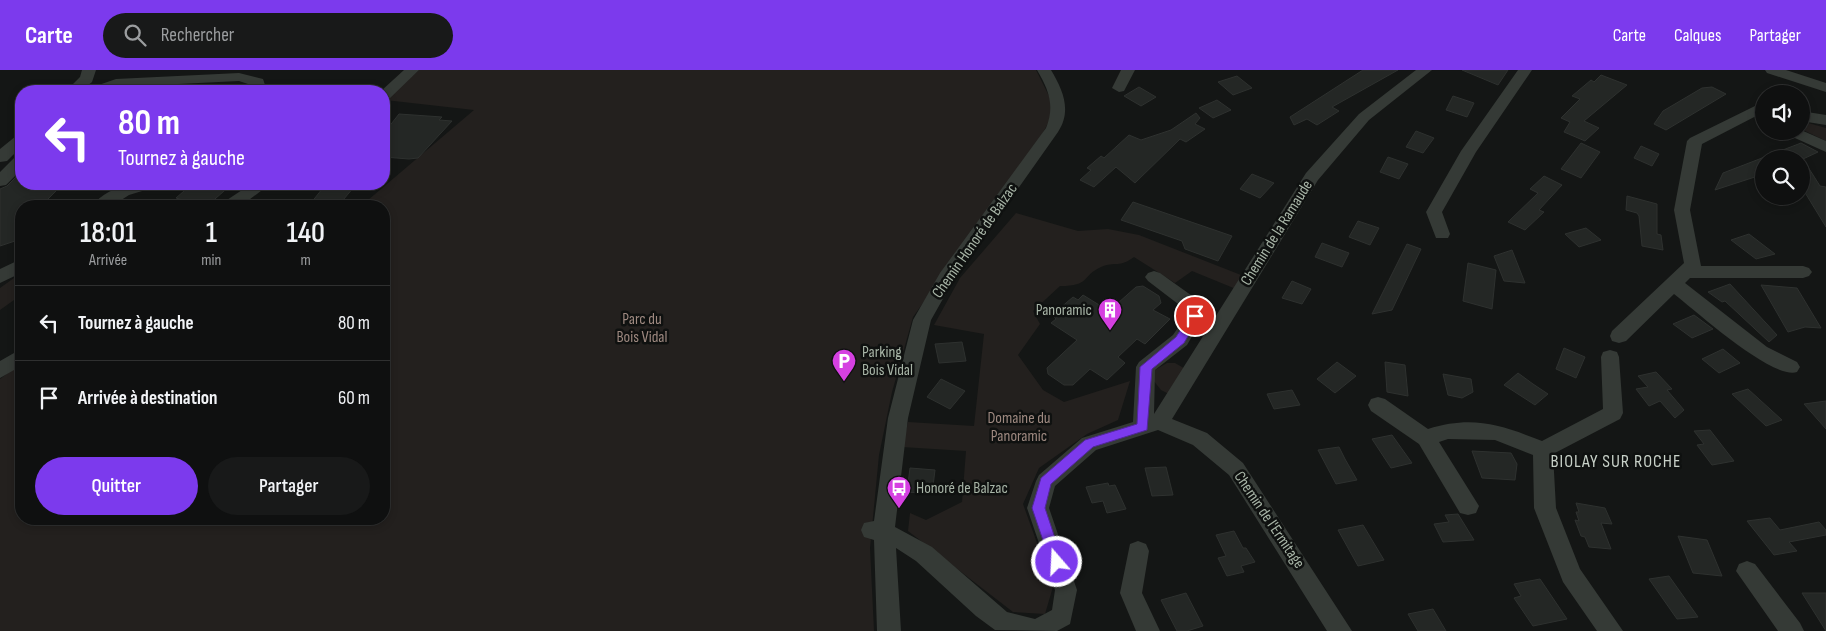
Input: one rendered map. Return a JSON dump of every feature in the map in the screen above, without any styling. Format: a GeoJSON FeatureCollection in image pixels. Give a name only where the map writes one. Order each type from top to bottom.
{"type":"FeatureCollection","features":[{"type":"Feature","properties":{"kind":"street"},"geometry":{"type":"LineString","coordinates":[[390,90],[412,70]]}},
{"type":"Feature","properties":{"kind":"street","name":"Chemin Honoré de Balzac"},"geometry":{"type":"LineString","coordinates":[[889,631],[880,535],[898,418],[922,320],[946,277],[1054,130],[1059,117],[1060,107],[1057,92],[1044,70]]}},
{"type":"Feature","properties":{"kind":"street"},"geometry":{"type":"LineString","coordinates":[[1119,88],[1128,70]]}},
{"type":"Feature","properties":{"kind":"street","name":"Chemin de la Ramaude"},"geometry":{"type":"LineString","coordinates":[[1151,424],[1206,349],[1312,177],[1364,117],[1425,70]]}},
{"type":"Feature","properties":{"kind":"street"},"geometry":{"type":"LineString","coordinates":[[1442,234],[1434,212],[1469,151],[1525,70]]}},
{"type":"Feature","properties":{"kind":"street"},"geometry":{"type":"LineString","coordinates":[[1772,70],[1826,88]]}},
{"type":"Feature","properties":{"kind":"street"},"geometry":{"type":"LineString","coordinates":[[90,80],[116,83],[239,78],[258,82],[259,85]]}},
{"type":"Feature","properties":{"kind":"street"},"geometry":{"type":"LineString","coordinates":[[1619,336],[1693,265],[1682,210],[1695,141],[1755,116]]}},
{"type":"Feature","properties":{"kind":"street"},"geometry":{"type":"LineString","coordinates":[[1810,117],[1826,120]]}},
{"type":"Feature","properties":{"kind":"street"},"geometry":{"type":"LineString","coordinates":[[1810,140],[1826,148]]}},
{"type":"Feature","properties":{"kind":"street"},"geometry":{"type":"LineString","coordinates":[[1,157],[15,144]]}},
{"type":"Feature","properties":{"kind":"street"},"geometry":{"type":"LineString","coordinates":[[0,181],[15,167]]}},
{"type":"Feature","properties":{"kind":"street"},"geometry":{"type":"LineString","coordinates":[[110,200],[126,190]]}},
{"type":"Feature","properties":{"kind":"street"},"geometry":{"type":"LineString","coordinates":[[239,200],[253,190]]}},
{"type":"Feature","properties":{"kind":"street"},"geometry":{"type":"LineString","coordinates":[[0,277],[15,269]]}},
{"type":"Feature","properties":{"kind":"street"},"geometry":{"type":"LineString","coordinates":[[1680,278],[1803,272]]}},
{"type":"Feature","properties":{"kind":"street"},"geometry":{"type":"LineString","coordinates":[[880,535],[908,542],[1002,626],[1037,630],[1062,616],[1066,590],[1038,508],[1046,482],[1089,444],[1151,424],[1146,367],[1180,340],[1195,316],[1189,303],[1154,277]]}},
{"type":"Feature","properties":{"kind":"street"},"geometry":{"type":"LineString","coordinates":[[1680,278],[1760,352],[1790,366]]}},
{"type":"Feature","properties":{"kind":"street"},"geometry":{"type":"LineString","coordinates":[[1180,340],[1206,349]]}},
{"type":"Feature","properties":{"kind":"street"},"geometry":{"type":"LineString","coordinates":[[1426,438],[1448,431],[1496,432],[1543,450],[1612,413],[1610,357]]}},
{"type":"Feature","properties":{"kind":"street"},"geometry":{"type":"LineString","coordinates":[[0,371],[15,360]]}},
{"type":"Feature","properties":{"kind":"street"},"geometry":{"type":"LineString","coordinates":[[1378,405],[1426,438],[1468,506]]}},
{"type":"Feature","properties":{"kind":"street","name":"Chemin de l'Ermitage"},"geometry":{"type":"LineString","coordinates":[[1151,424],[1200,439],[1236,469],[1340,631]]}},
{"type":"Feature","properties":{"kind":"street"},"geometry":{"type":"LineString","coordinates":[[1543,450],[1545,508],[1571,575],[1611,631]]}},
{"type":"Feature","properties":{"kind":"street"},"geometry":{"type":"LineString","coordinates":[[1138,551],[1131,593],[1148,631]]}},
{"type":"Feature","properties":{"kind":"street"},"geometry":{"type":"LineString","coordinates":[[1747,570],[1792,631]]}},
{"type":"Feature","properties":{"kind":"green space","name":"Parc du Bois Vidal"},"geometry":{"type":"Polygon","coordinates":[[[419,70],[1036,70],[1050,98],[1052,116],[1040,138],[913,317],[892,392],[879,455],[870,548],[874,631],[0,631],[0,379],[15,368],[15,525],[390,525],[390,200],[368,200],[380,190],[390,190],[390,181],[474,110],[390,101],[390,96],[419,70]]]}},
{"type":"Feature","properties":{"kind":"green space"},"geometry":{"type":"Polygon","coordinates":[[[1810,124],[1826,128],[1826,141],[1810,133],[1810,124]]]}},
{"type":"Feature","properties":{"kind":"green space","name":"Domaine du Panoramic"},"geometry":{"type":"Polygon","coordinates":[[[1016,213],[1078,231],[1108,229],[1139,235],[1241,275],[1236,289],[1192,271],[1175,283],[1134,257],[1125,262],[1101,267],[1077,284],[1060,286],[1033,311],[1040,324],[1018,355],[1043,390],[1064,402],[1130,381],[1118,420],[1087,434],[1039,468],[1023,504],[1037,543],[1055,580],[1045,614],[1013,612],[908,531],[910,513],[926,520],[962,502],[966,451],[902,447],[908,422],[974,426],[984,334],[934,325],[960,278],[1016,213]]]}},
{"type":"Feature","properties":{"kind":"green space"},"geometry":{"type":"Polygon","coordinates":[[[15,277],[15,299],[0,310],[0,288],[15,277]]]}},
{"type":"Feature","properties":{"kind":"green space"},"geometry":{"type":"Polygon","coordinates":[[[1167,363],[1175,363],[1187,370],[1169,394],[1161,390],[1153,380],[1155,370],[1167,363]]]}},
{"type":"Feature","properties":{"kind":"building"},"geometry":{"type":"Polygon","coordinates":[[[1363,70],[1398,70],[1332,107],[1339,111],[1317,125],[1307,119],[1294,125],[1290,117],[1363,70]]]}},
{"type":"Feature","properties":{"kind":"building"},"geometry":{"type":"Polygon","coordinates":[[[1462,70],[1508,70],[1498,85],[1462,70]]]}},
{"type":"Feature","properties":{"kind":"building"},"geometry":{"type":"Polygon","coordinates":[[[1601,75],[1627,85],[1584,121],[1599,128],[1585,141],[1564,132],[1570,122],[1561,118],[1580,99],[1572,96],[1591,80],[1594,82],[1601,75]]]}},
{"type":"Feature","properties":{"kind":"building"},"geometry":{"type":"Polygon","coordinates":[[[1237,76],[1252,88],[1233,95],[1218,82],[1237,76]]]}},
{"type":"Feature","properties":{"kind":"building"},"geometry":{"type":"Polygon","coordinates":[[[1139,87],[1156,97],[1141,106],[1124,96],[1139,87]]]}},
{"type":"Feature","properties":{"kind":"building"},"geometry":{"type":"Polygon","coordinates":[[[1712,87],[1726,94],[1666,130],[1654,124],[1663,111],[1702,88],[1712,87]]]}},
{"type":"Feature","properties":{"kind":"building"},"geometry":{"type":"Polygon","coordinates":[[[1453,96],[1474,103],[1467,117],[1446,110],[1453,96]]]}},
{"type":"Feature","properties":{"kind":"building"},"geometry":{"type":"Polygon","coordinates":[[[1217,100],[1231,110],[1213,118],[1199,108],[1217,100]]]}},
{"type":"Feature","properties":{"kind":"building"},"geometry":{"type":"Polygon","coordinates":[[[1196,113],[1200,118],[1195,124],[1205,129],[1186,142],[1180,139],[1135,183],[1116,167],[1094,187],[1080,180],[1091,170],[1087,168],[1101,156],[1104,158],[1129,135],[1141,140],[1171,130],[1196,113]]]}},
{"type":"Feature","properties":{"kind":"building"},"geometry":{"type":"Polygon","coordinates":[[[399,114],[442,117],[439,120],[452,121],[418,158],[409,159],[390,157],[390,125],[399,114]]]}},
{"type":"Feature","properties":{"kind":"building"},"geometry":{"type":"Polygon","coordinates":[[[1416,131],[1434,138],[1423,153],[1406,147],[1416,131]]]}},
{"type":"Feature","properties":{"kind":"building"},"geometry":{"type":"Polygon","coordinates":[[[1581,143],[1600,152],[1581,178],[1561,169],[1581,143]]]}},
{"type":"Feature","properties":{"kind":"building"},"geometry":{"type":"Polygon","coordinates":[[[1801,143],[1818,152],[1810,156],[1810,150],[1783,150],[1801,143]]]}},
{"type":"Feature","properties":{"kind":"building"},"geometry":{"type":"Polygon","coordinates":[[[1641,146],[1659,154],[1652,166],[1634,158],[1641,146]]]}},
{"type":"Feature","properties":{"kind":"building"},"geometry":{"type":"Polygon","coordinates":[[[1388,157],[1408,164],[1399,179],[1380,172],[1388,157]]]}},
{"type":"Feature","properties":{"kind":"building"},"geometry":{"type":"Polygon","coordinates":[[[1755,161],[1755,177],[1715,190],[1723,173],[1755,161]]]}},
{"type":"Feature","properties":{"kind":"building"},"geometry":{"type":"Polygon","coordinates":[[[1810,170],[1820,186],[1826,187],[1826,227],[1810,201],[1810,170]]]}},
{"type":"Feature","properties":{"kind":"building"},"geometry":{"type":"Polygon","coordinates":[[[1252,174],[1274,183],[1260,198],[1240,189],[1252,174]]]}},
{"type":"Feature","properties":{"kind":"building"},"geometry":{"type":"Polygon","coordinates":[[[1544,176],[1562,185],[1539,210],[1544,212],[1525,230],[1508,222],[1538,193],[1530,189],[1544,176]]]}},
{"type":"Feature","properties":{"kind":"building"},"geometry":{"type":"Polygon","coordinates":[[[15,178],[15,190],[57,190],[47,200],[15,200],[15,241],[0,246],[0,189],[7,186],[15,178]]]}},
{"type":"Feature","properties":{"kind":"building"},"geometry":{"type":"Polygon","coordinates":[[[185,190],[225,190],[214,200],[183,200],[176,198],[185,190]]]}},
{"type":"Feature","properties":{"kind":"building"},"geometry":{"type":"Polygon","coordinates":[[[321,190],[351,190],[343,200],[313,200],[321,190]]]}},
{"type":"Feature","properties":{"kind":"building"},"geometry":{"type":"Polygon","coordinates":[[[1627,196],[1657,204],[1657,234],[1661,235],[1663,250],[1642,246],[1639,216],[1637,213],[1626,210],[1627,196]]]}},
{"type":"Feature","properties":{"kind":"building"},"geometry":{"type":"Polygon","coordinates":[[[1133,202],[1232,236],[1218,261],[1185,249],[1182,241],[1121,220],[1133,202]]]}},
{"type":"Feature","properties":{"kind":"building"},"geometry":{"type":"Polygon","coordinates":[[[1358,221],[1379,228],[1370,245],[1349,237],[1358,221]]]}},
{"type":"Feature","properties":{"kind":"building"},"geometry":{"type":"Polygon","coordinates":[[[1586,228],[1601,240],[1579,247],[1565,234],[1586,228]]]}},
{"type":"Feature","properties":{"kind":"building"},"geometry":{"type":"Polygon","coordinates":[[[1749,234],[1775,254],[1756,259],[1731,240],[1749,234]]]}},
{"type":"Feature","properties":{"kind":"building"},"geometry":{"type":"Polygon","coordinates":[[[1322,243],[1349,253],[1342,267],[1315,257],[1322,243]]]}},
{"type":"Feature","properties":{"kind":"building"},"geometry":{"type":"Polygon","coordinates":[[[1407,244],[1421,249],[1392,310],[1372,314],[1407,244]]]}},
{"type":"Feature","properties":{"kind":"building"},"geometry":{"type":"Polygon","coordinates":[[[1512,250],[1525,283],[1504,281],[1494,256],[1512,250]]]}},
{"type":"Feature","properties":{"kind":"building"},"geometry":{"type":"Polygon","coordinates":[[[1468,263],[1496,270],[1492,309],[1463,301],[1468,263]]]}},
{"type":"Feature","properties":{"kind":"building"},"geometry":{"type":"Polygon","coordinates":[[[1292,281],[1311,289],[1302,304],[1282,298],[1292,281]]]}},
{"type":"Feature","properties":{"kind":"building"},"geometry":{"type":"Polygon","coordinates":[[[1730,284],[1777,335],[1769,342],[1725,301],[1722,302],[1708,292],[1730,284]]]}},
{"type":"Feature","properties":{"kind":"building"},"geometry":{"type":"Polygon","coordinates":[[[1761,285],[1797,288],[1821,328],[1805,327],[1788,332],[1761,285]]]}},
{"type":"Feature","properties":{"kind":"building","name":"Panoramic"},"geometry":{"type":"Polygon","coordinates":[[[1143,286],[1159,296],[1161,303],[1153,310],[1170,319],[1145,344],[1137,339],[1118,357],[1125,363],[1107,380],[1090,369],[1073,385],[1064,385],[1048,374],[1047,368],[1077,340],[1051,323],[1056,319],[1052,315],[1073,297],[1078,300],[1083,295],[1109,311],[1136,287],[1143,286]]]}},
{"type":"Feature","properties":{"kind":"building"},"geometry":{"type":"Polygon","coordinates":[[[1694,315],[1713,329],[1692,338],[1673,324],[1694,315]]]}},
{"type":"Feature","properties":{"kind":"building"},"geometry":{"type":"Polygon","coordinates":[[[962,342],[966,361],[939,363],[935,344],[962,342]]]}},
{"type":"Feature","properties":{"kind":"building"},"geometry":{"type":"Polygon","coordinates":[[[1564,348],[1585,357],[1576,378],[1556,369],[1564,348]]]}},
{"type":"Feature","properties":{"kind":"building"},"geometry":{"type":"Polygon","coordinates":[[[1723,349],[1740,363],[1719,373],[1702,359],[1723,349]]]}},
{"type":"Feature","properties":{"kind":"building"},"geometry":{"type":"Polygon","coordinates":[[[1337,362],[1356,376],[1335,393],[1317,379],[1337,362]]]}},
{"type":"Feature","properties":{"kind":"building"},"geometry":{"type":"Polygon","coordinates":[[[1385,362],[1405,365],[1408,396],[1387,392],[1385,362]]]}},
{"type":"Feature","properties":{"kind":"building"},"geometry":{"type":"Polygon","coordinates":[[[1656,372],[1672,389],[1667,390],[1684,410],[1675,418],[1660,401],[1649,406],[1636,389],[1648,387],[1638,376],[1656,372]]]}},
{"type":"Feature","properties":{"kind":"building"},"geometry":{"type":"Polygon","coordinates":[[[1518,373],[1548,394],[1535,405],[1504,385],[1518,373]]]}},
{"type":"Feature","properties":{"kind":"building"},"geometry":{"type":"Polygon","coordinates":[[[1443,374],[1471,379],[1473,392],[1462,398],[1448,395],[1443,374]]]}},
{"type":"Feature","properties":{"kind":"building"},"geometry":{"type":"Polygon","coordinates":[[[941,379],[965,391],[950,409],[927,397],[941,379]]]}},
{"type":"Feature","properties":{"kind":"building"},"geometry":{"type":"Polygon","coordinates":[[[1748,389],[1782,420],[1766,426],[1732,394],[1748,389]]]}},
{"type":"Feature","properties":{"kind":"building"},"geometry":{"type":"Polygon","coordinates":[[[1292,390],[1300,405],[1274,409],[1267,394],[1292,390]]]}},
{"type":"Feature","properties":{"kind":"building"},"geometry":{"type":"Polygon","coordinates":[[[1826,401],[1826,429],[1804,404],[1826,401]]]}},
{"type":"Feature","properties":{"kind":"building"},"geometry":{"type":"Polygon","coordinates":[[[1710,430],[1734,461],[1712,465],[1697,445],[1704,444],[1694,431],[1710,430]]]}},
{"type":"Feature","properties":{"kind":"building"},"geometry":{"type":"Polygon","coordinates":[[[1392,435],[1412,463],[1391,468],[1372,439],[1392,435]]]}},
{"type":"Feature","properties":{"kind":"building"},"geometry":{"type":"Polygon","coordinates":[[[1339,447],[1357,480],[1336,484],[1318,450],[1339,447]]]}},
{"type":"Feature","properties":{"kind":"building"},"geometry":{"type":"Polygon","coordinates":[[[1472,451],[1511,453],[1517,464],[1515,480],[1482,478],[1472,451]]]}},
{"type":"Feature","properties":{"kind":"building"},"geometry":{"type":"Polygon","coordinates":[[[1166,467],[1173,495],[1152,496],[1145,468],[1166,467]]]}},
{"type":"Feature","properties":{"kind":"building"},"geometry":{"type":"Polygon","coordinates":[[[910,468],[935,470],[932,494],[907,492],[910,468]]]}},
{"type":"Feature","properties":{"kind":"building"},"geometry":{"type":"Polygon","coordinates":[[[1108,483],[1109,486],[1115,485],[1126,509],[1107,513],[1103,501],[1092,503],[1086,487],[1108,483]]]}},
{"type":"Feature","properties":{"kind":"building"},"geometry":{"type":"Polygon","coordinates":[[[1576,503],[1605,508],[1612,524],[1601,523],[1611,549],[1589,547],[1585,537],[1581,536],[1575,520],[1579,521],[1576,503]]]}},
{"type":"Feature","properties":{"kind":"building"},"geometry":{"type":"Polygon","coordinates":[[[1458,514],[1474,540],[1443,542],[1434,524],[1449,522],[1445,515],[1458,514]]]}},
{"type":"Feature","properties":{"kind":"building"},"geometry":{"type":"Polygon","coordinates":[[[1770,518],[1780,530],[1819,522],[1826,530],[1826,535],[1789,542],[1797,551],[1774,555],[1747,521],[1770,518]]]}},
{"type":"Feature","properties":{"kind":"building"},"geometry":{"type":"Polygon","coordinates":[[[1363,525],[1384,560],[1358,566],[1338,530],[1363,525]]]}},
{"type":"Feature","properties":{"kind":"building"},"geometry":{"type":"Polygon","coordinates":[[[1234,531],[1243,548],[1246,548],[1255,562],[1241,566],[1244,572],[1227,576],[1218,558],[1226,556],[1216,535],[1234,531]]]}},
{"type":"Feature","properties":{"kind":"building"},"geometry":{"type":"Polygon","coordinates":[[[1678,536],[1707,540],[1722,576],[1693,573],[1678,536]]]}},
{"type":"Feature","properties":{"kind":"building"},"geometry":{"type":"Polygon","coordinates":[[[1669,576],[1698,617],[1677,619],[1649,579],[1669,576]]]}},
{"type":"Feature","properties":{"kind":"building"},"geometry":{"type":"Polygon","coordinates":[[[1540,579],[1567,619],[1533,626],[1514,598],[1521,596],[1514,584],[1540,579]]]}},
{"type":"Feature","properties":{"kind":"building"},"geometry":{"type":"Polygon","coordinates":[[[1186,593],[1203,626],[1187,631],[1177,631],[1161,600],[1186,593]]]}},
{"type":"Feature","properties":{"kind":"building"},"geometry":{"type":"Polygon","coordinates":[[[1802,593],[1826,593],[1826,631],[1802,593]]]}},
{"type":"Feature","properties":{"kind":"building"},"geometry":{"type":"Polygon","coordinates":[[[1433,609],[1446,631],[1418,631],[1408,614],[1433,609]]]}},
{"type":"Feature","properties":{"kind":"place","name":"Panoramic"},"geometry":{"type":"Point","coordinates":[1110,331]}},
{"type":"Feature","properties":{"kind":"place","name":"Parking Bois Vidal"},"geometry":{"type":"Point","coordinates":[844,382]}},
{"type":"Feature","properties":{"kind":"place","name":"Honoré de Balzac"},"geometry":{"type":"Point","coordinates":[899,509]}},
{"type":"Feature","properties":{"kind":"district","name":"BIOLAY SUR ROCHE"},"geometry":{"type":"Point","coordinates":[1616,461]}},
{"type":"Feature","properties":{"kind":"route"},"geometry":{"type":"LineString","coordinates":[[1057,562],[1038,508],[1046,482],[1089,444],[1143,427],[1146,367],[1180,340],[1195,316]]}}]}
